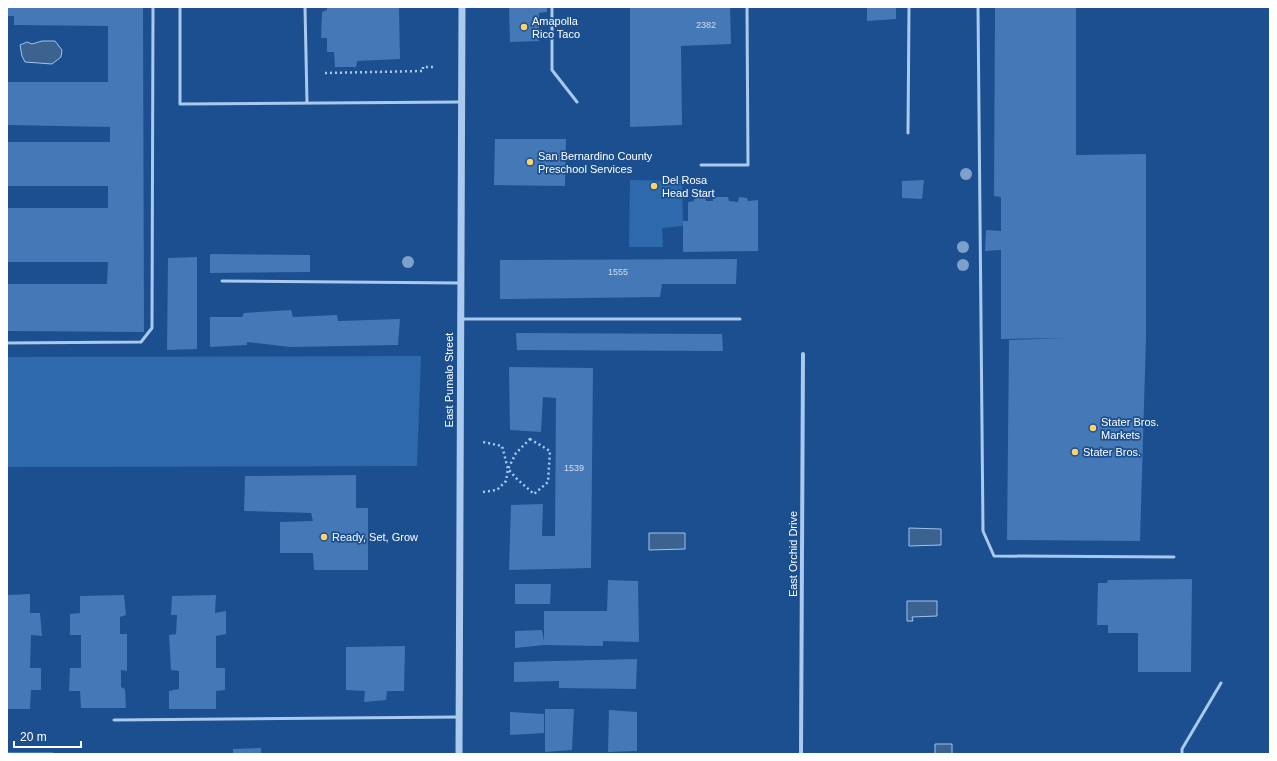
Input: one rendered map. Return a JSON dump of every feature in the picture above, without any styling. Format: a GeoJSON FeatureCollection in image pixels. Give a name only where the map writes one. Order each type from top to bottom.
{"type":"FeatureCollection","features":[{"type":"Feature","properties":{"kind":"street","name":"East Pumalo Street"},"geometry":{"type":"LineString","coordinates":[[459,754],[462,7]]}},
{"type":"Feature","properties":{"kind":"street","name":"East Orchid Drive"},"geometry":{"type":"LineString","coordinates":[[801,754],[803,354]]}},
{"type":"Feature","properties":{"kind":"lane"},"geometry":{"type":"LineString","coordinates":[[7,343],[141,342],[152,328],[153,7]]}},
{"type":"Feature","properties":{"kind":"lane"},"geometry":{"type":"LineString","coordinates":[[180,7],[180,104],[462,102]]}},
{"type":"Feature","properties":{"kind":"lane"},"geometry":{"type":"LineString","coordinates":[[305,7],[307,103]]}},
{"type":"Feature","properties":{"kind":"lane"},"geometry":{"type":"LineString","coordinates":[[552,7],[552,70],[577,102]]}},
{"type":"Feature","properties":{"kind":"lane"},"geometry":{"type":"LineString","coordinates":[[701,165],[748,165],[747,7]]}},
{"type":"Feature","properties":{"kind":"lane"},"geometry":{"type":"LineString","coordinates":[[908,133],[909,7]]}},
{"type":"Feature","properties":{"kind":"lane"},"geometry":{"type":"LineString","coordinates":[[978,7],[983,531],[994,556],[1174,557]]}},
{"type":"Feature","properties":{"kind":"lane"},"geometry":{"type":"LineString","coordinates":[[222,281],[461,283]]}},
{"type":"Feature","properties":{"kind":"lane"},"geometry":{"type":"LineString","coordinates":[[461,319],[740,319]]}},
{"type":"Feature","properties":{"kind":"lane"},"geometry":{"type":"LineString","coordinates":[[1182,754],[1182,749],[1221,683]]}},
{"type":"Feature","properties":{"kind":"lane"},"geometry":{"type":"LineString","coordinates":[[114,720],[459,717]]}},
{"type":"Feature","properties":{"kind":"path"},"geometry":{"type":"LineString","coordinates":[[325,73],[423,72],[423,68],[436,67]]}},
{"type":"Feature","properties":{"kind":"path"},"geometry":{"type":"LineString","coordinates":[[483,442],[502,446],[508,469],[534,494],[548,482],[550,452],[530,439],[516,453],[508,469],[506,481],[497,490],[483,492]]}},
{"type":"Feature","properties":{"kind":"shaded area"},"geometry":{"type":"Polygon","coordinates":[[[42,41],[55,41],[62,50],[61,57],[52,64],[25,62],[20,45],[27,42],[32,44],[42,41]]]}},
{"type":"Feature","properties":{"kind":"shaded area"},"geometry":{"type":"Polygon","coordinates":[[[630,180],[682,181],[683,226],[662,228],[663,247],[629,247],[630,180]]]}},
{"type":"Feature","properties":{"kind":"shaded area"},"geometry":{"type":"Polygon","coordinates":[[[421,356],[417,466],[7,467],[7,357],[421,356]]]}},
{"type":"Feature","properties":{"kind":"shaded area"},"geometry":{"type":"Polygon","coordinates":[[[909,528],[941,529],[941,545],[909,546],[909,528]]]}},
{"type":"Feature","properties":{"kind":"shaded area"},"geometry":{"type":"Polygon","coordinates":[[[649,533],[685,533],[685,549],[649,550],[649,533]]]}},
{"type":"Feature","properties":{"kind":"shaded area"},"geometry":{"type":"Polygon","coordinates":[[[907,601],[937,601],[937,616],[912,617],[913,621],[907,621],[907,601]]]}},
{"type":"Feature","properties":{"kind":"shaded area"},"geometry":{"type":"Polygon","coordinates":[[[935,744],[952,744],[952,754],[935,754],[935,744]]]}},
{"type":"Feature","properties":{"kind":"building"},"geometry":{"type":"Polygon","coordinates":[[[7,7],[143,7],[144,332],[7,331],[7,284],[107,284],[108,262],[7,262],[7,208],[108,208],[108,186],[7,186],[7,142],[110,142],[110,127],[7,125],[7,82],[108,82],[108,26],[14,25],[14,16],[7,16],[7,7]]]}},
{"type":"Feature","properties":{"kind":"building"},"geometry":{"type":"Polygon","coordinates":[[[327,7],[399,7],[400,59],[357,61],[356,67],[335,67],[334,52],[327,52],[327,38],[321,38],[322,12],[327,10],[327,7]]]}},
{"type":"Feature","properties":{"kind":"building","name":"Amapolla Rico Taco"},"geometry":{"type":"Polygon","coordinates":[[[509,7],[547,7],[547,12],[539,13],[539,41],[510,42],[509,7]]]}},
{"type":"Feature","properties":{"kind":"building"},"geometry":{"type":"Polygon","coordinates":[[[630,7],[730,7],[731,44],[681,46],[682,125],[630,127],[630,7]]]}},
{"type":"Feature","properties":{"kind":"building"},"geometry":{"type":"Polygon","coordinates":[[[867,7],[896,7],[896,19],[867,21],[867,7]]]}},
{"type":"Feature","properties":{"kind":"building"},"geometry":{"type":"Polygon","coordinates":[[[995,7],[1076,7],[1076,155],[1146,154],[1146,338],[1140,541],[1007,540],[1009,340],[1069,338],[1001,339],[1001,250],[985,251],[986,230],[1001,231],[1001,197],[994,196],[995,7]]]}},
{"type":"Feature","properties":{"kind":"building","name":"San Bernardino County Preschool Services"},"geometry":{"type":"Polygon","coordinates":[[[495,139],[566,139],[565,186],[494,185],[495,139]]]}},
{"type":"Feature","properties":{"kind":"building"},"geometry":{"type":"Polygon","coordinates":[[[924,180],[922,199],[902,198],[902,181],[924,180]]]}},
{"type":"Feature","properties":{"kind":"building"},"geometry":{"type":"Polygon","coordinates":[[[695,196],[705,197],[706,201],[713,201],[713,197],[728,197],[729,201],[738,202],[739,197],[747,198],[748,201],[758,200],[758,251],[683,252],[683,221],[688,221],[688,202],[694,201],[695,196]]]}},
{"type":"Feature","properties":{"kind":"building"},"geometry":{"type":"Polygon","coordinates":[[[210,254],[310,255],[310,272],[210,273],[210,254]]]}},
{"type":"Feature","properties":{"kind":"building"},"geometry":{"type":"Polygon","coordinates":[[[197,257],[197,349],[167,350],[168,258],[197,257]]]}},
{"type":"Feature","properties":{"kind":"building"},"geometry":{"type":"Polygon","coordinates":[[[737,259],[736,284],[662,284],[660,297],[500,299],[500,260],[737,259]]]}},
{"type":"Feature","properties":{"kind":"building"},"geometry":{"type":"Polygon","coordinates":[[[291,310],[293,317],[337,315],[338,321],[400,319],[398,345],[290,347],[247,342],[247,345],[210,347],[210,317],[242,317],[244,313],[291,310]]]}},
{"type":"Feature","properties":{"kind":"building"},"geometry":{"type":"Polygon","coordinates":[[[516,333],[722,334],[723,351],[517,350],[516,333]]]}},
{"type":"Feature","properties":{"kind":"building"},"geometry":{"type":"Polygon","coordinates":[[[509,367],[593,368],[591,568],[509,570],[511,505],[543,504],[542,536],[555,536],[556,398],[543,397],[541,432],[510,430],[509,367]]]}},
{"type":"Feature","properties":{"kind":"building","name":"Ready, Set, Grow"},"geometry":{"type":"Polygon","coordinates":[[[356,475],[356,508],[368,508],[368,570],[314,570],[313,553],[280,553],[280,522],[313,521],[311,513],[244,511],[245,476],[356,475]]]}},
{"type":"Feature","properties":{"kind":"building"},"geometry":{"type":"Polygon","coordinates":[[[1192,579],[1191,672],[1138,672],[1138,633],[1108,633],[1108,625],[1097,625],[1098,583],[1107,583],[1108,580],[1192,579]]]}},
{"type":"Feature","properties":{"kind":"building"},"geometry":{"type":"Polygon","coordinates":[[[608,580],[638,581],[639,642],[603,641],[603,646],[544,645],[515,648],[515,631],[542,630],[544,641],[544,611],[607,611],[608,580]]]}},
{"type":"Feature","properties":{"kind":"building"},"geometry":{"type":"Polygon","coordinates":[[[515,584],[551,584],[550,604],[515,604],[515,584]]]}},
{"type":"Feature","properties":{"kind":"building"},"geometry":{"type":"Polygon","coordinates":[[[30,594],[30,613],[40,613],[42,636],[31,635],[30,668],[41,668],[41,690],[31,690],[30,709],[7,709],[7,595],[30,594]]]}},
{"type":"Feature","properties":{"kind":"building"},"geometry":{"type":"Polygon","coordinates":[[[124,595],[126,615],[120,617],[120,634],[127,634],[127,671],[121,670],[121,687],[125,689],[126,708],[81,708],[80,691],[69,691],[70,668],[81,668],[81,635],[70,635],[70,614],[80,613],[80,596],[124,595]]]}},
{"type":"Feature","properties":{"kind":"building"},"geometry":{"type":"Polygon","coordinates":[[[216,595],[215,613],[226,611],[226,634],[216,636],[216,668],[225,668],[225,690],[216,691],[216,709],[169,709],[169,691],[179,689],[179,671],[171,670],[169,635],[176,634],[177,615],[171,615],[172,596],[216,595]]]}},
{"type":"Feature","properties":{"kind":"building"},"geometry":{"type":"Polygon","coordinates":[[[405,646],[404,691],[387,691],[386,700],[364,702],[365,691],[346,690],[346,647],[405,646]]]}},
{"type":"Feature","properties":{"kind":"building"},"geometry":{"type":"Polygon","coordinates":[[[637,659],[636,689],[559,688],[559,681],[514,682],[514,662],[637,659]]]}},
{"type":"Feature","properties":{"kind":"building"},"geometry":{"type":"Polygon","coordinates":[[[545,709],[574,709],[572,750],[545,752],[545,709]]]}},
{"type":"Feature","properties":{"kind":"building"},"geometry":{"type":"Polygon","coordinates":[[[609,710],[637,712],[637,751],[608,752],[609,710]]]}},
{"type":"Feature","properties":{"kind":"building"},"geometry":{"type":"Polygon","coordinates":[[[510,712],[544,714],[544,733],[510,735],[510,712]]]}},
{"type":"Feature","properties":{"kind":"building"},"geometry":{"type":"Polygon","coordinates":[[[261,748],[261,754],[233,754],[233,749],[261,748]]]}},
{"type":"Feature","properties":{"kind":"building"},"geometry":{"type":"Polygon","coordinates":[[[7,752],[53,752],[53,754],[7,754],[7,752]]]}},
{"type":"Feature","properties":{"kind":"place","name":"Amapolla Rico Taco"},"geometry":{"type":"Point","coordinates":[524,27]}},
{"type":"Feature","properties":{"kind":"place","name":"San Bernardino County Preschool Services"},"geometry":{"type":"Point","coordinates":[530,162]}},
{"type":"Feature","properties":{"kind":"place","name":"Del Rosa Head Start"},"geometry":{"type":"Point","coordinates":[654,186]}},
{"type":"Feature","properties":{"kind":"place","name":"Stater Bros. Markets"},"geometry":{"type":"Point","coordinates":[1093,428]}},
{"type":"Feature","properties":{"kind":"place","name":"Stater Bros."},"geometry":{"type":"Point","coordinates":[1075,452]}},
{"type":"Feature","properties":{"kind":"place","name":"Ready, Set, Grow"},"geometry":{"type":"Point","coordinates":[324,537]}}]}
